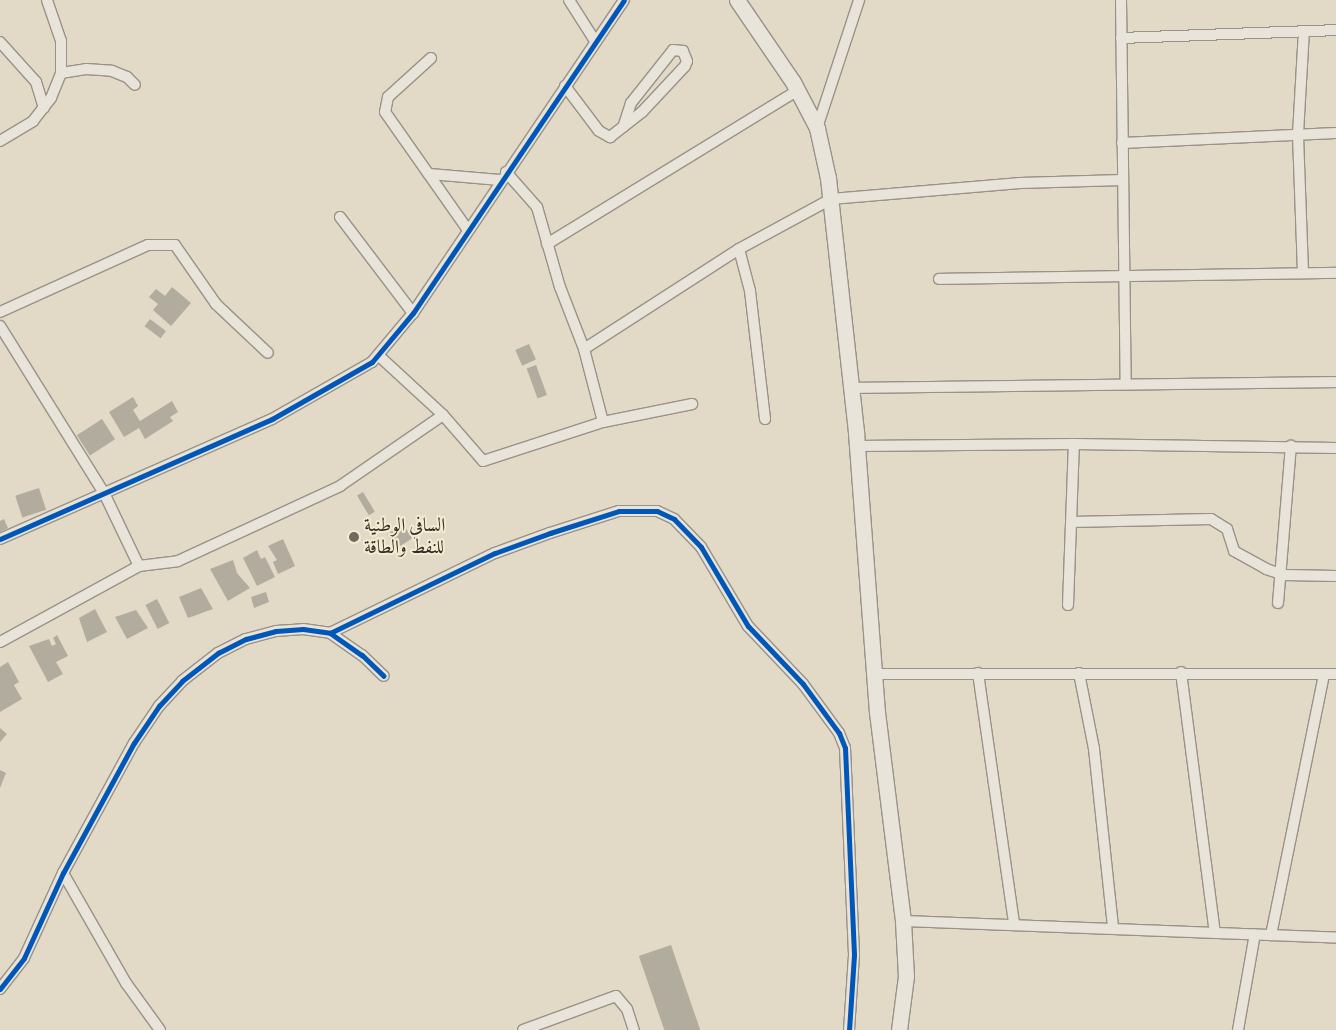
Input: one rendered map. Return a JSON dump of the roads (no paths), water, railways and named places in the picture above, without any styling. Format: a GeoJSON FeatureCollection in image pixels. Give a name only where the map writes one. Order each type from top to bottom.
{"type":"FeatureCollection","features":[{"type":"Feature","properties":{"kind":"main road"},"geometry":{"type":"LineString","coordinates":[[737,0],[798,92],[817,128],[831,199],[852,388],[874,674],[903,921],[906,976],[898,1030]]}},
{"type":"Feature","properties":{"kind":"street"},"geometry":{"type":"LineString","coordinates":[[0,141],[33,121],[44,108],[61,73],[61,41],[47,0]]}},
{"type":"Feature","properties":{"kind":"street"},"geometry":{"type":"LineString","coordinates":[[570,0],[595,41]]}},
{"type":"Feature","properties":{"kind":"street"},"geometry":{"type":"LineString","coordinates":[[0,540],[272,419],[335,385],[378,355],[413,313],[503,176],[624,0]]}},
{"type":"Feature","properties":{"kind":"street"},"geometry":{"type":"LineString","coordinates":[[817,128],[859,0]]}},
{"type":"Feature","properties":{"kind":"street"},"geometry":{"type":"LineString","coordinates":[[1121,0],[1123,275],[1126,384]]}},
{"type":"Feature","properties":{"kind":"street"},"geometry":{"type":"LineString","coordinates":[[1121,38],[1336,30]]}},
{"type":"Feature","properties":{"kind":"street"},"geometry":{"type":"LineString","coordinates":[[1303,272],[1298,134],[1304,31]]}},
{"type":"Feature","properties":{"kind":"street"},"geometry":{"type":"LineString","coordinates":[[0,42],[36,82],[44,108]]}},
{"type":"Feature","properties":{"kind":"street"},"geometry":{"type":"LineString","coordinates":[[565,86],[604,137],[610,137],[642,112],[685,66],[687,61],[683,51],[673,50],[631,103],[622,127]]}},
{"type":"Feature","properties":{"kind":"street"},"geometry":{"type":"LineString","coordinates":[[432,58],[388,97],[384,107],[468,230]]}},
{"type":"Feature","properties":{"kind":"street"},"geometry":{"type":"LineString","coordinates":[[61,73],[86,69],[112,72],[127,77],[135,85]]}},
{"type":"Feature","properties":{"kind":"street"},"geometry":{"type":"LineString","coordinates":[[547,244],[798,92]]}},
{"type":"Feature","properties":{"kind":"street"},"geometry":{"type":"LineString","coordinates":[[1122,143],[1336,133]]}},
{"type":"Feature","properties":{"kind":"street"},"geometry":{"type":"LineString","coordinates":[[429,174],[503,176],[537,207],[547,244],[584,350],[603,422]]}},
{"type":"Feature","properties":{"kind":"street"},"geometry":{"type":"LineString","coordinates":[[584,350],[739,249],[831,199],[1020,183],[1123,180]]}},
{"type":"Feature","properties":{"kind":"street"},"geometry":{"type":"LineString","coordinates":[[340,217],[413,313]]}},
{"type":"Feature","properties":{"kind":"street"},"geometry":{"type":"LineString","coordinates":[[0,312],[148,245],[176,245],[216,304],[268,353]]}},
{"type":"Feature","properties":{"kind":"street"},"geometry":{"type":"LineString","coordinates":[[739,249],[750,291],[765,419]]}},
{"type":"Feature","properties":{"kind":"street"},"geometry":{"type":"LineString","coordinates":[[938,279],[1336,273]]}},
{"type":"Feature","properties":{"kind":"street"},"geometry":{"type":"LineString","coordinates":[[0,326],[104,493],[139,566]]}},
{"type":"Feature","properties":{"kind":"street"},"geometry":{"type":"LineString","coordinates":[[378,355],[444,415],[477,456],[488,461],[603,422],[692,404]]}},
{"type":"Feature","properties":{"kind":"street"},"geometry":{"type":"LineString","coordinates":[[852,388],[1336,382]]}},
{"type":"Feature","properties":{"kind":"street"},"geometry":{"type":"LineString","coordinates":[[0,642],[139,566],[178,561],[340,486],[444,415]]}},
{"type":"Feature","properties":{"kind":"street"},"geometry":{"type":"LineString","coordinates":[[1068,605],[1074,444]]}},
{"type":"Feature","properties":{"kind":"street"},"geometry":{"type":"LineString","coordinates":[[857,446],[1074,444],[1336,448]]}},
{"type":"Feature","properties":{"kind":"street"},"geometry":{"type":"LineString","coordinates":[[1278,603],[1291,446]]}},
{"type":"Feature","properties":{"kind":"street"},"geometry":{"type":"LineString","coordinates":[[330,634],[495,553],[550,533],[619,511],[657,511],[674,519],[701,547],[748,626],[808,691],[839,733],[845,748],[854,955],[849,1030]]}},
{"type":"Feature","properties":{"kind":"street"},"geometry":{"type":"LineString","coordinates":[[1071,522],[1211,519],[1227,529],[1237,554],[1280,574],[1336,576]]}},
{"type":"Feature","properties":{"kind":"street"},"geometry":{"type":"LineString","coordinates":[[0,989],[24,958],[63,873],[134,743],[159,706],[182,681],[218,653],[246,639],[294,629],[330,634],[362,655],[384,676]]}},
{"type":"Feature","properties":{"kind":"street"},"geometry":{"type":"LineString","coordinates":[[874,674],[1182,672],[1336,674]]}},
{"type":"Feature","properties":{"kind":"street"},"geometry":{"type":"LineString","coordinates":[[1182,672],[1215,933]]}},
{"type":"Feature","properties":{"kind":"street"},"geometry":{"type":"LineString","coordinates":[[978,673],[1014,924]]}},
{"type":"Feature","properties":{"kind":"street"},"geometry":{"type":"LineString","coordinates":[[1079,673],[1094,749],[1113,928]]}},
{"type":"Feature","properties":{"kind":"street"},"geometry":{"type":"LineString","coordinates":[[1271,935],[1324,674]]}},
{"type":"Feature","properties":{"kind":"street"},"geometry":{"type":"LineString","coordinates":[[63,873],[126,983],[160,1030]]}},
{"type":"Feature","properties":{"kind":"street"},"geometry":{"type":"LineString","coordinates":[[903,921],[1336,938]]}},
{"type":"Feature","properties":{"kind":"street"},"geometry":{"type":"LineString","coordinates":[[1238,1030],[1256,934]]}},
{"type":"Feature","properties":{"kind":"street"},"geometry":{"type":"LineString","coordinates":[[523,1030],[616,996],[627,1009],[634,1030]]}},
{"type":"Feature","properties":{"kind":"place","name":"السافي الوطنية للنفط والطاقة"},"geometry":{"type":"Point","coordinates":[354,537]}}]}
